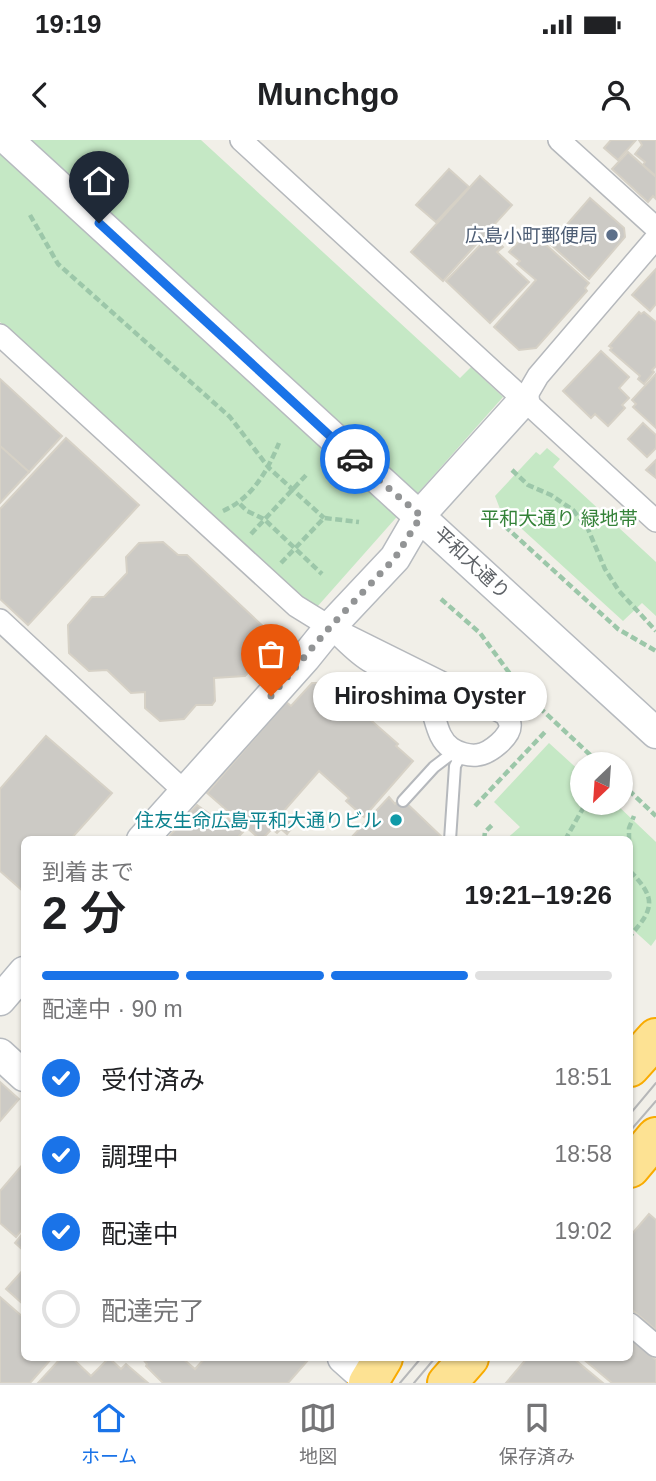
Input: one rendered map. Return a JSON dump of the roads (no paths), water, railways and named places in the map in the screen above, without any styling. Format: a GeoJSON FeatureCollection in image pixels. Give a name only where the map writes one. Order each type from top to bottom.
{"type":"FeatureCollection","features":[{"type":"Feature","properties":{"kind":"highway"},"geometry":{"type":"LineString","coordinates":[[633,1164],[656,1137]]}},
{"type":"Feature","properties":{"kind":"highway"},"geometry":{"type":"LineString","coordinates":[[447,1383],[465,1361]]}},
{"type":"Feature","properties":{"kind":"street","name":"平和大通り"},"geometry":{"type":"LineString","coordinates":[[8,140],[595,677],[645,708]]}},
{"type":"Feature","properties":{"kind":"street"},"geometry":{"type":"LineString","coordinates":[[241,140],[656,521]]}},
{"type":"Feature","properties":{"kind":"street"},"geometry":{"type":"LineString","coordinates":[[559,140],[656,228]]}},
{"type":"Feature","properties":{"kind":"street"},"geometry":{"type":"LineString","coordinates":[[146,836],[330,627],[395,558],[421,516],[524,400],[538,376],[656,238]]}},
{"type":"Feature","properties":{"kind":"street"},"geometry":{"type":"LineString","coordinates":[[0,335],[296,607],[330,627],[505,714],[510,724],[509,732],[490,751],[477,755],[459,752],[446,744],[439,733],[434,712],[415,685],[368,661],[330,627]]}},
{"type":"Feature","properties":{"kind":"street"},"geometry":{"type":"LineString","coordinates":[[0,620],[185,792]]}},
{"type":"Feature","properties":{"kind":"street"},"geometry":{"type":"LineString","coordinates":[[645,708],[656,733]]}},
{"type":"Feature","properties":{"kind":"street"},"geometry":{"type":"LineString","coordinates":[[645,708],[656,751]]}},
{"type":"Feature","properties":{"kind":"street"},"geometry":{"type":"LineString","coordinates":[[0,1000],[21,976]]}},
{"type":"Feature","properties":{"kind":"street"},"geometry":{"type":"LineString","coordinates":[[0,1054],[21,1073]]}},
{"type":"Feature","properties":{"kind":"street"},"geometry":{"type":"LineString","coordinates":[[633,1327],[656,1346]]}},
{"type":"Feature","properties":{"kind":"lane"},"geometry":{"type":"LineString","coordinates":[[403,801],[434,767],[459,752]]}},
{"type":"Feature","properties":{"kind":"lane"},"geometry":{"type":"LineString","coordinates":[[450,836],[455,766],[459,752]]}},
{"type":"Feature","properties":{"kind":"tram line"},"geometry":{"type":"LineString","coordinates":[[633,1110],[656,1083]]}},
{"type":"Feature","properties":{"kind":"tram line"},"geometry":{"type":"LineString","coordinates":[[633,1128],[656,1101]]}},
{"type":"Feature","properties":{"kind":"tram line"},"geometry":{"type":"LineString","coordinates":[[400,1383],[418,1361]]}},
{"type":"Feature","properties":{"kind":"tram line"},"geometry":{"type":"LineString","coordinates":[[414,1383],[432,1361]]}},
{"type":"Feature","properties":{"kind":"place","name":"広島小町郵便局"},"geometry":{"type":"Point","coordinates":[612,235]}},
{"type":"Feature","properties":{"kind":"place","name":"Hiroshima Oyster"},"geometry":{"type":"Point","coordinates":[271,696]}},
{"type":"Feature","properties":{"kind":"place","name":"住友生命広島平和大通りビル"},"geometry":{"type":"Point","coordinates":[396,820]}},
{"type":"Feature","properties":{"kind":"park label","name":"平和大通り 緑地帯"},"geometry":{"type":"Point","coordinates":[559,518]}}]}
